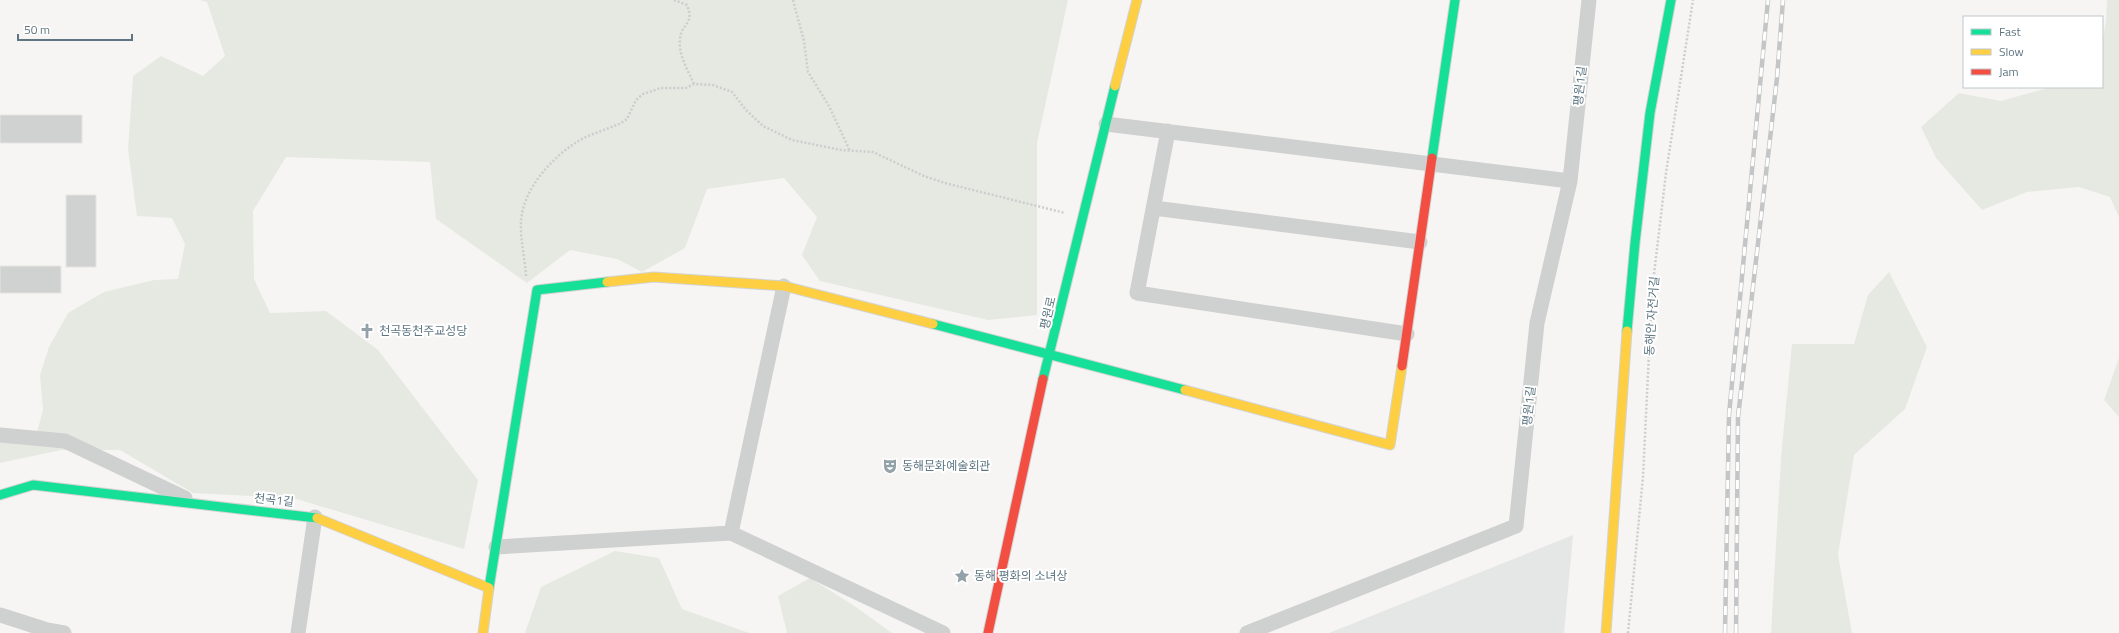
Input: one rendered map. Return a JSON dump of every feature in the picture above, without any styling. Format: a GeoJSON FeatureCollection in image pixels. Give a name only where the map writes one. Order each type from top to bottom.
{"type":"FeatureCollection","features":[{"type":"Feature","properties":{"kind":"street","name":"평원로"},"geometry":{"type":"LineString","coordinates":[[988,633],[1008,534],[1083,217],[1137,0]]}},
{"type":"Feature","properties":{"kind":"street"},"geometry":{"type":"LineString","coordinates":[[483,633],[537,290],[654,277],[784,286],[1051,354],[1390,445],[1455,0]]}},
{"type":"Feature","properties":{"kind":"street","name":"평원1길"},"geometry":{"type":"LineString","coordinates":[[1247,633],[1516,526],[1538,323],[1570,180],[1589,0]]}},
{"type":"Feature","properties":{"kind":"street"},"geometry":{"type":"LineString","coordinates":[[1606,633],[1627,326],[1639,200],[1650,111],[1671,0]]}},
{"type":"Feature","properties":{"kind":"street"},"geometry":{"type":"LineString","coordinates":[[1106,124],[1570,180]]}},
{"type":"Feature","properties":{"kind":"street"},"geometry":{"type":"LineString","coordinates":[[1168,131],[1137,293],[1407,334]]}},
{"type":"Feature","properties":{"kind":"street"},"geometry":{"type":"LineString","coordinates":[[1154,208],[1420,242]]}},
{"type":"Feature","properties":{"kind":"street"},"geometry":{"type":"LineString","coordinates":[[731,533],[784,286]]}},
{"type":"Feature","properties":{"kind":"street"},"geometry":{"type":"LineString","coordinates":[[0,435],[65,441],[196,504]]}},
{"type":"Feature","properties":{"kind":"street","name":"천곡1길"},"geometry":{"type":"LineString","coordinates":[[0,495],[33,485],[315,517],[489,588]]}},
{"type":"Feature","properties":{"kind":"street"},"geometry":{"type":"LineString","coordinates":[[298,633],[315,517]]}},
{"type":"Feature","properties":{"kind":"street"},"geometry":{"type":"LineString","coordinates":[[496,547],[731,533],[943,633]]}},
{"type":"Feature","properties":{"kind":"street"},"geometry":{"type":"LineString","coordinates":[[0,615],[46,631],[64,633]]}},
{"type":"Feature","properties":{"kind":"path"},"geometry":{"type":"LineString","coordinates":[[674,0],[687,5],[690,13],[689,22],[681,32],[680,40],[682,56],[694,84]]}},
{"type":"Feature","properties":{"kind":"path"},"geometry":{"type":"LineString","coordinates":[[793,0],[804,41],[808,72],[829,106],[850,151]]}},
{"type":"Feature","properties":{"kind":"path","name":"동해안 자전거길"},"geometry":{"type":"LineString","coordinates":[[1628,633],[1643,477],[1652,291],[1666,173],[1693,0]]}},
{"type":"Feature","properties":{"kind":"path"},"geometry":{"type":"LineString","coordinates":[[535,301],[528,294],[521,231],[521,214],[532,187],[553,163],[575,143],[627,119],[636,100],[643,94],[661,88],[686,88],[694,84],[713,85],[732,92],[756,120],[781,136],[816,147],[873,152],[924,176],[945,183],[1083,217]]}},
{"type":"Feature","properties":{"kind":"shaded area"},"geometry":{"type":"Polygon","coordinates":[[[200,0],[1068,0],[1037,143],[1037,315],[988,320],[820,281],[802,255],[817,217],[784,178],[707,189],[685,248],[642,272],[617,259],[570,250],[527,283],[436,219],[430,162],[286,157],[253,211],[254,279],[270,313],[326,311],[378,350],[478,480],[464,549],[293,498],[193,493],[120,450],[61,450],[0,463],[0,428],[37,432],[43,410],[40,375],[49,347],[68,313],[104,292],[154,280],[178,279],[185,244],[172,218],[137,216],[128,149],[133,76],[161,56],[203,76],[225,56],[207,2],[200,0]]]}},
{"type":"Feature","properties":{"kind":"shaded area"},"geometry":{"type":"Polygon","coordinates":[[[2107,0],[2119,0],[2119,217],[2110,197],[2079,187],[2027,192],[1982,210],[1936,158],[1921,127],[1959,93],[2001,101],[2047,88],[2103,88],[2103,38],[2107,0]]]}},
{"type":"Feature","properties":{"kind":"shaded area"},"geometry":{"type":"Polygon","coordinates":[[[1889,272],[1927,347],[1905,409],[1854,455],[1838,555],[1852,633],[1771,633],[1781,457],[1792,344],[1854,344],[1868,295],[1889,272]]]}},
{"type":"Feature","properties":{"kind":"shaded area"},"geometry":{"type":"Polygon","coordinates":[[[2119,358],[2119,417],[2104,400],[2119,358]]]}},
{"type":"Feature","properties":{"kind":"shaded area"},"geometry":{"type":"Polygon","coordinates":[[[1573,535],[1564,633],[1329,633],[1573,535]]]}},
{"type":"Feature","properties":{"kind":"shaded area"},"geometry":{"type":"Polygon","coordinates":[[[615,551],[659,558],[682,609],[749,633],[525,633],[541,587],[615,551]]]}},
{"type":"Feature","properties":{"kind":"shaded area"},"geometry":{"type":"Polygon","coordinates":[[[810,578],[853,605],[892,633],[787,633],[778,596],[810,578]]]}},
{"type":"Feature","properties":{"kind":"building"},"geometry":{"type":"Polygon","coordinates":[[[0,115],[82,115],[82,143],[0,143],[0,115]]]}},
{"type":"Feature","properties":{"kind":"building"},"geometry":{"type":"Polygon","coordinates":[[[66,195],[96,195],[96,267],[66,267],[66,195]]]}},
{"type":"Feature","properties":{"kind":"building"},"geometry":{"type":"Polygon","coordinates":[[[0,266],[61,266],[61,293],[0,293],[0,266]]]}},
{"type":"Feature","properties":{"kind":"railway"},"geometry":{"type":"LineString","coordinates":[[1725,633],[1729,415],[1768,0]]}},
{"type":"Feature","properties":{"kind":"railway"},"geometry":{"type":"LineString","coordinates":[[1736,633],[1738,417],[1777,78],[1783,0]]}},
{"type":"Feature","properties":{"kind":"traffic: fast"},"geometry":{"type":"LineString","coordinates":[[1432,158],[1455,0]]}},
{"type":"Feature","properties":{"kind":"traffic: fast"},"geometry":{"type":"LineString","coordinates":[[1627,331],[1635,243],[1650,113],[1671,0]]}},
{"type":"Feature","properties":{"kind":"traffic: fast"},"geometry":{"type":"LineString","coordinates":[[1043,379],[1115,86]]}},
{"type":"Feature","properties":{"kind":"traffic: fast"},"geometry":{"type":"LineString","coordinates":[[489,588],[537,290],[607,282]]}},
{"type":"Feature","properties":{"kind":"traffic: fast"},"geometry":{"type":"LineString","coordinates":[[933,324],[1185,390]]}},
{"type":"Feature","properties":{"kind":"traffic: fast"},"geometry":{"type":"LineString","coordinates":[[0,495],[33,485],[317,518]]}},
{"type":"Feature","properties":{"kind":"traffic: slow"},"geometry":{"type":"LineString","coordinates":[[1115,86],[1137,0]]}},
{"type":"Feature","properties":{"kind":"traffic: slow"},"geometry":{"type":"LineString","coordinates":[[607,282],[654,277],[784,286],[933,324]]}},
{"type":"Feature","properties":{"kind":"traffic: slow"},"geometry":{"type":"LineString","coordinates":[[1606,633],[1627,331]]}},
{"type":"Feature","properties":{"kind":"traffic: slow"},"geometry":{"type":"LineString","coordinates":[[1185,390],[1390,445],[1402,366]]}},
{"type":"Feature","properties":{"kind":"traffic: slow"},"geometry":{"type":"LineString","coordinates":[[317,518],[489,588],[483,633]]}},
{"type":"Feature","properties":{"kind":"traffic: jam"},"geometry":{"type":"LineString","coordinates":[[1402,366],[1432,158]]}},
{"type":"Feature","properties":{"kind":"traffic: jam"},"geometry":{"type":"LineString","coordinates":[[988,633],[1043,379]]}},
{"type":"Feature","properties":{"kind":"place","name":"천곡동천주교성당"},"geometry":{"type":"Point","coordinates":[367,331]}},
{"type":"Feature","properties":{"kind":"place","name":"동해문화예술회관"},"geometry":{"type":"Point","coordinates":[890,466]}},
{"type":"Feature","properties":{"kind":"place","name":"동해 평화의 소녀상"},"geometry":{"type":"Point","coordinates":[962,576]}}]}
